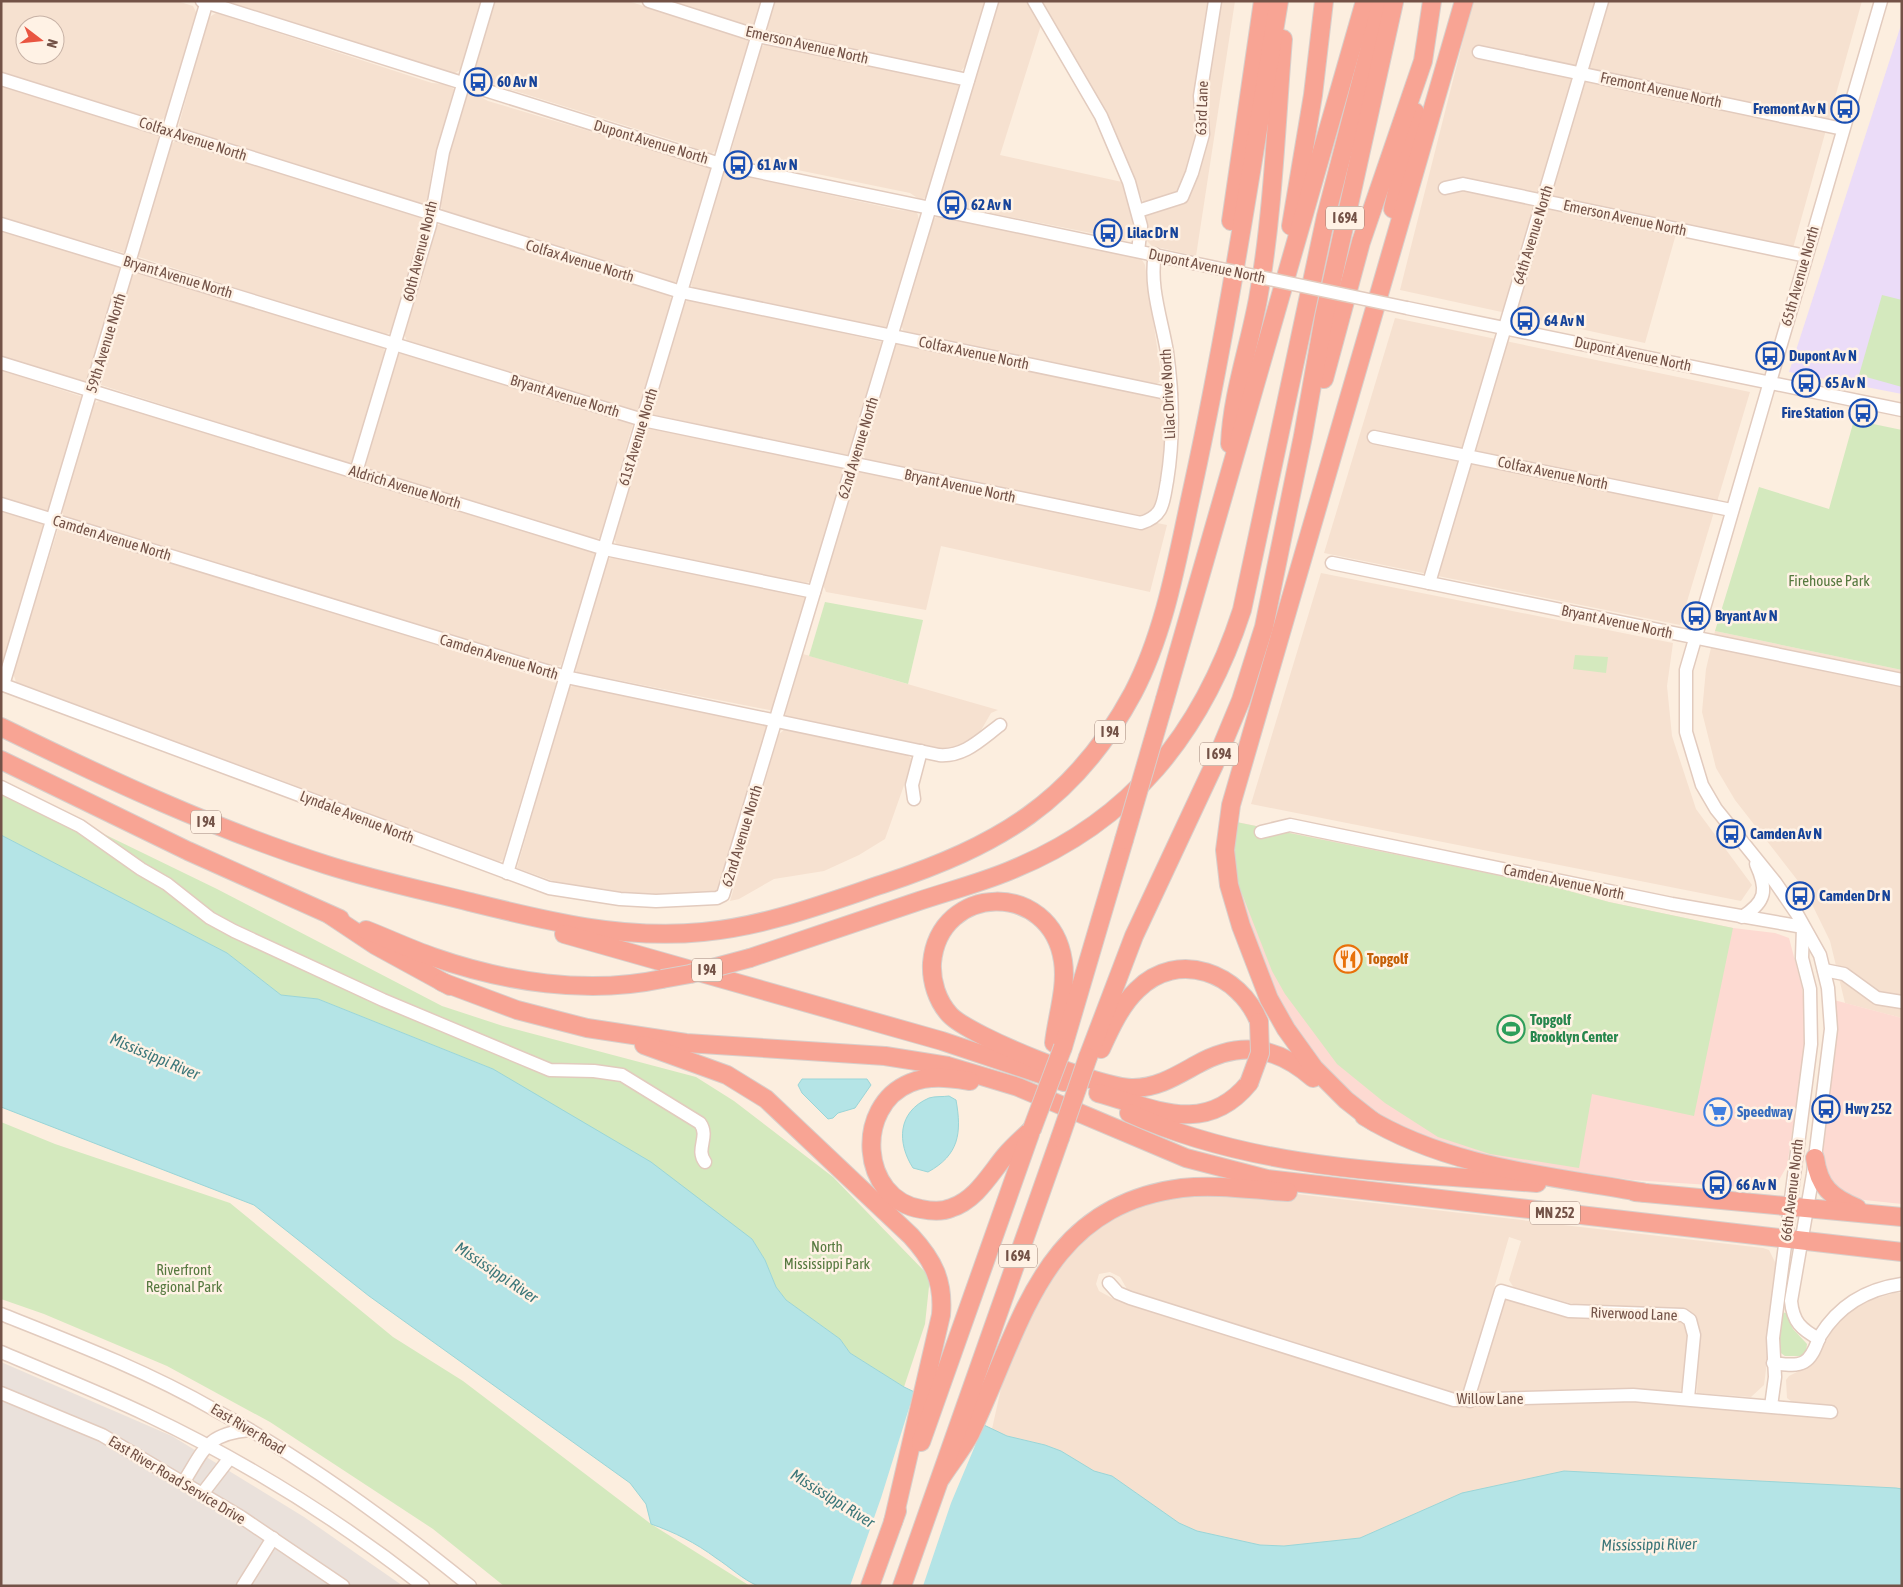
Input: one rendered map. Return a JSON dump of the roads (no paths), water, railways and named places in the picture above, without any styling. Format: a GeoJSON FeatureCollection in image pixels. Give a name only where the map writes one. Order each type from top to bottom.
{"type":"FeatureCollection","features":[{"type":"Feature","properties":{"kind":"highway"},"geometry":{"type":"LineString","coordinates":[[1212,398],[1208,373],[1264,1]]}},
{"type":"Feature","properties":{"kind":"highway","name":"I 94"},"geometry":{"type":"LineString","coordinates":[[1,727],[131,790],[230,831],[333,868],[584,928],[642,934],[700,932],[764,922],[797,914],[940,864],[1004,833],[1057,793],[1080,771],[1116,722],[1140,679],[1154,642],[1164,608],[1212,398],[1279,1]]}},
{"type":"Feature","properties":{"kind":"highway"},"geometry":{"type":"LineString","coordinates":[[1229,472],[1231,417],[1252,330],[1262,266],[1286,1]]}},
{"type":"Feature","properties":{"kind":"highway"},"geometry":{"type":"LineString","coordinates":[[1262,360],[1300,180],[1324,1]]}},
{"type":"Feature","properties":{"kind":"highway","name":"I 694"},"geometry":{"type":"LineString","coordinates":[[870,1586],[1032,1129],[1054,1073],[1058,1045],[1124,840],[1364,1]]}},
{"type":"Feature","properties":{"kind":"highway","name":"I 94"},"geometry":{"type":"LineString","coordinates":[[1,760],[188,851],[330,915],[433,957],[498,975],[546,983],[590,985],[635,983],[703,971],[750,958],[1008,872],[1050,852],[1099,821],[1152,774],[1189,727],[1222,666],[1242,610],[1320,241],[1382,1]]}},
{"type":"Feature","properties":{"kind":"highway","name":"I 694"},"geometry":{"type":"LineString","coordinates":[[902,1586],[941,1478],[984,1377],[1060,1138],[1091,1059],[1134,936],[1214,765],[1240,700],[1264,627],[1303,436],[1324,317],[1394,1]]}},
{"type":"Feature","properties":{"kind":"highway"},"geometry":{"type":"LineString","coordinates":[[1335,445],[1408,144],[1426,59],[1432,1]]}},
{"type":"Feature","properties":{"kind":"highway"},"geometry":{"type":"LineString","coordinates":[[1374,1122],[1321,1077],[1298,1048],[1280,1019],[1261,979],[1236,912],[1225,856],[1225,839],[1231,805],[1464,1]]}},
{"type":"Feature","properties":{"kind":"highway"},"geometry":{"type":"LineString","coordinates":[[1303,436],[1322,388],[1361,242],[1419,74],[1430,22]]}},
{"type":"Feature","properties":{"kind":"highway"},"geometry":{"type":"LineString","coordinates":[[420,890],[611,948],[942,1041],[1158,1112],[1194,1115],[1208,1112],[1227,1103],[1249,1082],[1257,1066],[1260,1053],[1259,1022],[1244,995],[1224,978],[1198,970],[1173,971],[1154,978],[1136,990],[1091,1059]]}},
{"type":"Feature","properties":{"kind":"highway"},"geometry":{"type":"LineString","coordinates":[[1058,1045],[1064,976],[1062,954],[1050,927],[1033,911],[1007,902],[984,903],[964,910],[940,935],[935,948],[932,970],[936,993],[945,1009],[956,1021],[971,1030],[1097,1082],[1122,1088],[1143,1088],[1155,1085],[1225,1052],[1244,1048],[1260,1050],[1295,1063],[1345,1104],[1374,1122],[1421,1145],[1455,1156],[1646,1193]]}},
{"type":"Feature","properties":{"kind":"highway"},"geometry":{"type":"LineString","coordinates":[[330,915],[375,945],[472,998],[527,1017],[651,1047],[727,1075],[766,1099],[904,1229],[931,1261],[938,1276],[942,1298],[938,1327],[893,1522]]}},
{"type":"Feature","properties":{"kind":"highway"},"geometry":{"type":"LineString","coordinates":[[442,982],[517,1010],[587,1028],[686,1043],[885,1056],[948,1066],[1011,1085],[1180,1156],[1241,1174],[1284,1182],[1472,1204]]}},
{"type":"Feature","properties":{"kind":"highway"},"geometry":{"type":"LineString","coordinates":[[1032,1129],[1006,1155],[980,1187],[951,1208],[930,1210],[901,1203],[882,1184],[872,1161],[872,1136],[880,1111],[898,1090],[924,1079],[948,1078],[986,1084],[1101,1122]]}},
{"type":"Feature","properties":{"kind":"highway"},"geometry":{"type":"LineString","coordinates":[[1097,1092],[1122,1110],[1185,1135],[1273,1158],[1377,1171],[1646,1193],[1902,1217]]}},
{"type":"Feature","properties":{"kind":"highway"},"geometry":{"type":"LineString","coordinates":[[1815,1158],[1817,1174],[1828,1192],[1841,1202],[1871,1214]]}},
{"type":"Feature","properties":{"kind":"highway"},"geometry":{"type":"LineString","coordinates":[[984,1377],[1030,1296],[1060,1252],[1095,1221],[1118,1207],[1144,1197],[1183,1188],[1216,1187],[1472,1204]]}},
{"type":"Feature","properties":{"kind":"highway","name":"MN 252"},"geometry":{"type":"LineString","coordinates":[[1472,1204],[1902,1252]]}},
{"type":"Feature","properties":{"kind":"street","name":"60th Avenue North"},"geometry":{"type":"LineString","coordinates":[[356,472],[432,214],[437,175],[488,1]]}},
{"type":"Feature","properties":{"kind":"street","name":"Emerson Avenue North"},"geometry":{"type":"LineString","coordinates":[[649,1],[758,36],[968,80]]}},
{"type":"Feature","properties":{"kind":"street","name":"61st Avenue North"},"geometry":{"type":"LineString","coordinates":[[508,873],[768,1]]}},
{"type":"Feature","properties":{"kind":"street","name":"62nd Avenue North"},"geometry":{"type":"LineString","coordinates":[[724,895],[992,1]]}},
{"type":"Feature","properties":{"kind":"street"},"geometry":{"type":"LineString","coordinates":[[1034,1],[1101,116],[1129,182],[1141,226],[1138,251]]}},
{"type":"Feature","properties":{"kind":"street","name":"63rd Lane"},"geometry":{"type":"LineString","coordinates":[[1138,211],[1182,197],[1188,185],[1203,134],[1200,96],[1215,1]]}},
{"type":"Feature","properties":{"kind":"street","name":"64th Avenue North"},"geometry":{"type":"LineString","coordinates":[[1429,583],[1602,1]]}},
{"type":"Feature","properties":{"kind":"street","name":"Dupont Avenue North"},"geometry":{"type":"LineString","coordinates":[[205,2],[720,164],[1902,410]]}},
{"type":"Feature","properties":{"kind":"street","name":"59th Avenue North"},"geometry":{"type":"LineString","coordinates":[[2,684],[54,520],[205,2]]}},
{"type":"Feature","properties":{"kind":"street","name":"65th Avenue North"},"geometry":{"type":"LineString","coordinates":[[1694,638],[1844,129],[1878,2]]}},
{"type":"Feature","properties":{"kind":"street","name":"Fremont Avenue North"},"geometry":{"type":"LineString","coordinates":[[1479,52],[1844,129]]}},
{"type":"Feature","properties":{"kind":"street","name":"Colfax Avenue North"},"geometry":{"type":"LineString","coordinates":[[1,79],[681,292],[1171,394]]}},
{"type":"Feature","properties":{"kind":"street","name":"Emerson Avenue North"},"geometry":{"type":"LineString","coordinates":[[1445,188],[1463,184],[1806,256]]}},
{"type":"Feature","properties":{"kind":"street","name":"Bryant Avenue North"},"geometry":{"type":"LineString","coordinates":[[1,224],[643,420],[1141,523]]}},
{"type":"Feature","properties":{"kind":"street","name":"Lilac Drive North"},"geometry":{"type":"LineString","coordinates":[[1141,523],[1156,517],[1164,498],[1171,458],[1173,426],[1167,354],[1152,276],[1155,254]]}},
{"type":"Feature","properties":{"kind":"street","name":"Aldrich Avenue North"},"geometry":{"type":"LineString","coordinates":[[1,363],[605,548],[814,592]]}},
{"type":"Feature","properties":{"kind":"street","name":"Colfax Avenue North"},"geometry":{"type":"LineString","coordinates":[[1374,437],[1731,510]]}},
{"type":"Feature","properties":{"kind":"street","name":"Camden Avenue North"},"geometry":{"type":"LineString","coordinates":[[1,504],[566,677],[921,751],[955,754],[969,749],[1000,725]]}},
{"type":"Feature","properties":{"kind":"street","name":"Bryant Avenue North"},"geometry":{"type":"LineString","coordinates":[[1332,563],[1902,680]]}},
{"type":"Feature","properties":{"kind":"street","name":"66th Avenue North"},"geometry":{"type":"LineString","coordinates":[[1694,638],[1686,670],[1686,732],[1702,785],[1716,809],[1787,898],[1820,955],[1828,988],[1831,1029],[1815,1158],[1799,1207]]}},
{"type":"Feature","properties":{"kind":"street","name":"Lyndale Avenue North"},"geometry":{"type":"LineString","coordinates":[[2,684],[549,888],[620,899],[656,901],[717,898],[724,895]]}},
{"type":"Feature","properties":{"kind":"street"},"geometry":{"type":"LineString","coordinates":[[914,799],[912,785],[921,751]]}},
{"type":"Feature","properties":{"kind":"street"},"geometry":{"type":"LineString","coordinates":[[1,787],[80,826],[141,869],[167,884],[210,918],[234,931],[383,1000],[550,1070],[622,1075],[700,1123],[704,1132],[700,1151],[705,1162]]}},
{"type":"Feature","properties":{"kind":"street","name":"Camden Avenue North"},"geometry":{"type":"LineString","coordinates":[[1261,832],[1290,825],[1742,917],[1803,927]]}},
{"type":"Feature","properties":{"kind":"street"},"geometry":{"type":"LineString","coordinates":[[1742,917],[1757,908],[1761,902],[1764,888],[1752,855]]}},
{"type":"Feature","properties":{"kind":"street","name":"66th Avenue North"},"geometry":{"type":"LineString","coordinates":[[1771,1406],[1775,1377],[1773,1338],[1799,1207],[1811,1044],[1810,989],[1802,958],[1803,927]]}},
{"type":"Feature","properties":{"kind":"street"},"geometry":{"type":"LineString","coordinates":[[1824,970],[1844,974],[1878,998],[1902,1002]]}},
{"type":"Feature","properties":{"kind":"street","name":"66th Avenue North"},"geometry":{"type":"LineString","coordinates":[[1793,1240],[1792,1315],[1797,1324],[1819,1339]]}},
{"type":"Feature","properties":{"kind":"street","name":"Willow Lane"},"geometry":{"type":"LineString","coordinates":[[1109,1283],[1118,1292],[1130,1298],[1454,1400],[1633,1395],[1688,1398],[1831,1412]]}},
{"type":"Feature","properties":{"kind":"street"},"geometry":{"type":"LineString","coordinates":[[1773,1364],[1803,1362],[1810,1356],[1834,1318],[1855,1299],[1877,1289],[1902,1284]]}},
{"type":"Feature","properties":{"kind":"street","name":"Riverwood Lane"},"geometry":{"type":"LineString","coordinates":[[1470,1401],[1470,1392],[1500,1291],[1569,1311],[1683,1315],[1690,1320],[1694,1335],[1688,1398]]}},
{"type":"Feature","properties":{"kind":"street","name":"East River Road"},"geometry":{"type":"LineString","coordinates":[[1,1314],[91,1350],[157,1380],[286,1451],[378,1514],[470,1586]]}},
{"type":"Feature","properties":{"kind":"street"},"geometry":{"type":"LineString","coordinates":[[1,1352],[147,1415],[207,1445],[317,1510],[423,1586]]}},
{"type":"Feature","properties":{"kind":"street","name":"East River Road Service Drive"},"geometry":{"type":"LineString","coordinates":[[1,1393],[102,1435],[274,1538],[343,1586]]}},
{"type":"Feature","properties":{"kind":"street"},"geometry":{"type":"LineString","coordinates":[[183,1483],[207,1445],[215,1438],[230,1432],[248,1430]]}},
{"type":"Feature","properties":{"kind":"street"},"geometry":{"type":"LineString","coordinates":[[202,1494],[229,1459]]}},
{"type":"Feature","properties":{"kind":"street"},"geometry":{"type":"LineString","coordinates":[[243,1586],[274,1538]]}},
{"type":"Feature","properties":{"kind":"water","name":"Mississippi River"},"geometry":{"type":"Polygon","coordinates":[[[1,835],[227,953],[281,995],[318,999],[493,1069],[651,1162],[752,1239],[765,1260],[776,1287],[786,1300],[840,1339],[850,1353],[904,1387],[1007,1436],[1061,1451],[1094,1471],[1112,1476],[1179,1523],[1197,1531],[1260,1545],[1284,1546],[1360,1538],[1462,1493],[1564,1471],[1896,1488],[1902,1489],[1902,1586],[758,1586],[693,1543],[651,1524],[646,1504],[630,1483],[369,1296],[254,1205],[1,1107],[1,835]]]}},
{"type":"Feature","properties":{"kind":"water"},"geometry":{"type":"Polygon","coordinates":[[[802,1079],[867,1079],[871,1085],[855,1108],[838,1113],[833,1118],[828,1119],[802,1093],[798,1085],[802,1079]]]}},
{"type":"Feature","properties":{"kind":"water"},"geometry":{"type":"Polygon","coordinates":[[[949,1096],[956,1100],[959,1123],[956,1142],[952,1150],[946,1158],[928,1172],[913,1168],[904,1148],[903,1129],[906,1120],[918,1104],[929,1098],[949,1096]]]}},
{"type":"Feature","properties":{"kind":"place","name":"60 Av N"},"geometry":{"type":"Point","coordinates":[478,82]}},
{"type":"Feature","properties":{"kind":"place","name":"Fremont Av N"},"geometry":{"type":"Point","coordinates":[1845,109]}},
{"type":"Feature","properties":{"kind":"place","name":"61 Av N"},"geometry":{"type":"Point","coordinates":[738,165]}},
{"type":"Feature","properties":{"kind":"place","name":"62 Av N"},"geometry":{"type":"Point","coordinates":[952,205]}},
{"type":"Feature","properties":{"kind":"place","name":"Lilac Dr N"},"geometry":{"type":"Point","coordinates":[1108,233]}},
{"type":"Feature","properties":{"kind":"place","name":"64 Av N"},"geometry":{"type":"Point","coordinates":[1525,321]}},
{"type":"Feature","properties":{"kind":"place","name":"Dupont Av N"},"geometry":{"type":"Point","coordinates":[1770,356]}},
{"type":"Feature","properties":{"kind":"place","name":"65 Av N"},"geometry":{"type":"Point","coordinates":[1806,383]}},
{"type":"Feature","properties":{"kind":"place","name":"Fire Station"},"geometry":{"type":"Point","coordinates":[1863,413]}},
{"type":"Feature","properties":{"kind":"place","name":"Bryant Av N"},"geometry":{"type":"Point","coordinates":[1696,616]}},
{"type":"Feature","properties":{"kind":"place","name":"Camden Av N"},"geometry":{"type":"Point","coordinates":[1731,834]}},
{"type":"Feature","properties":{"kind":"place","name":"Camden Dr N"},"geometry":{"type":"Point","coordinates":[1800,896]}},
{"type":"Feature","properties":{"kind":"place","name":"Topgolf"},"geometry":{"type":"Point","coordinates":[1348,959]}},
{"type":"Feature","properties":{"kind":"place","name":"Topgolf Brooklyn Center"},"geometry":{"type":"Point","coordinates":[1511,1029]}},
{"type":"Feature","properties":{"kind":"place","name":"Hwy 252"},"geometry":{"type":"Point","coordinates":[1826,1109]}},
{"type":"Feature","properties":{"kind":"place","name":"Speedway"},"geometry":{"type":"Point","coordinates":[1718,1112]}},
{"type":"Feature","properties":{"kind":"place","name":"66 Av N"},"geometry":{"type":"Point","coordinates":[1717,1185]}},
{"type":"Feature","properties":{"kind":"park label","name":"Firehouse Park"},"geometry":{"type":"Point","coordinates":[1829,581]}},
{"type":"Feature","properties":{"kind":"park label","name":"North Mississippi Park"},"geometry":{"type":"Point","coordinates":[827,1256]}},
{"type":"Feature","properties":{"kind":"park label","name":"Riverfront Regional Park"},"geometry":{"type":"Point","coordinates":[184,1278]}}]}
